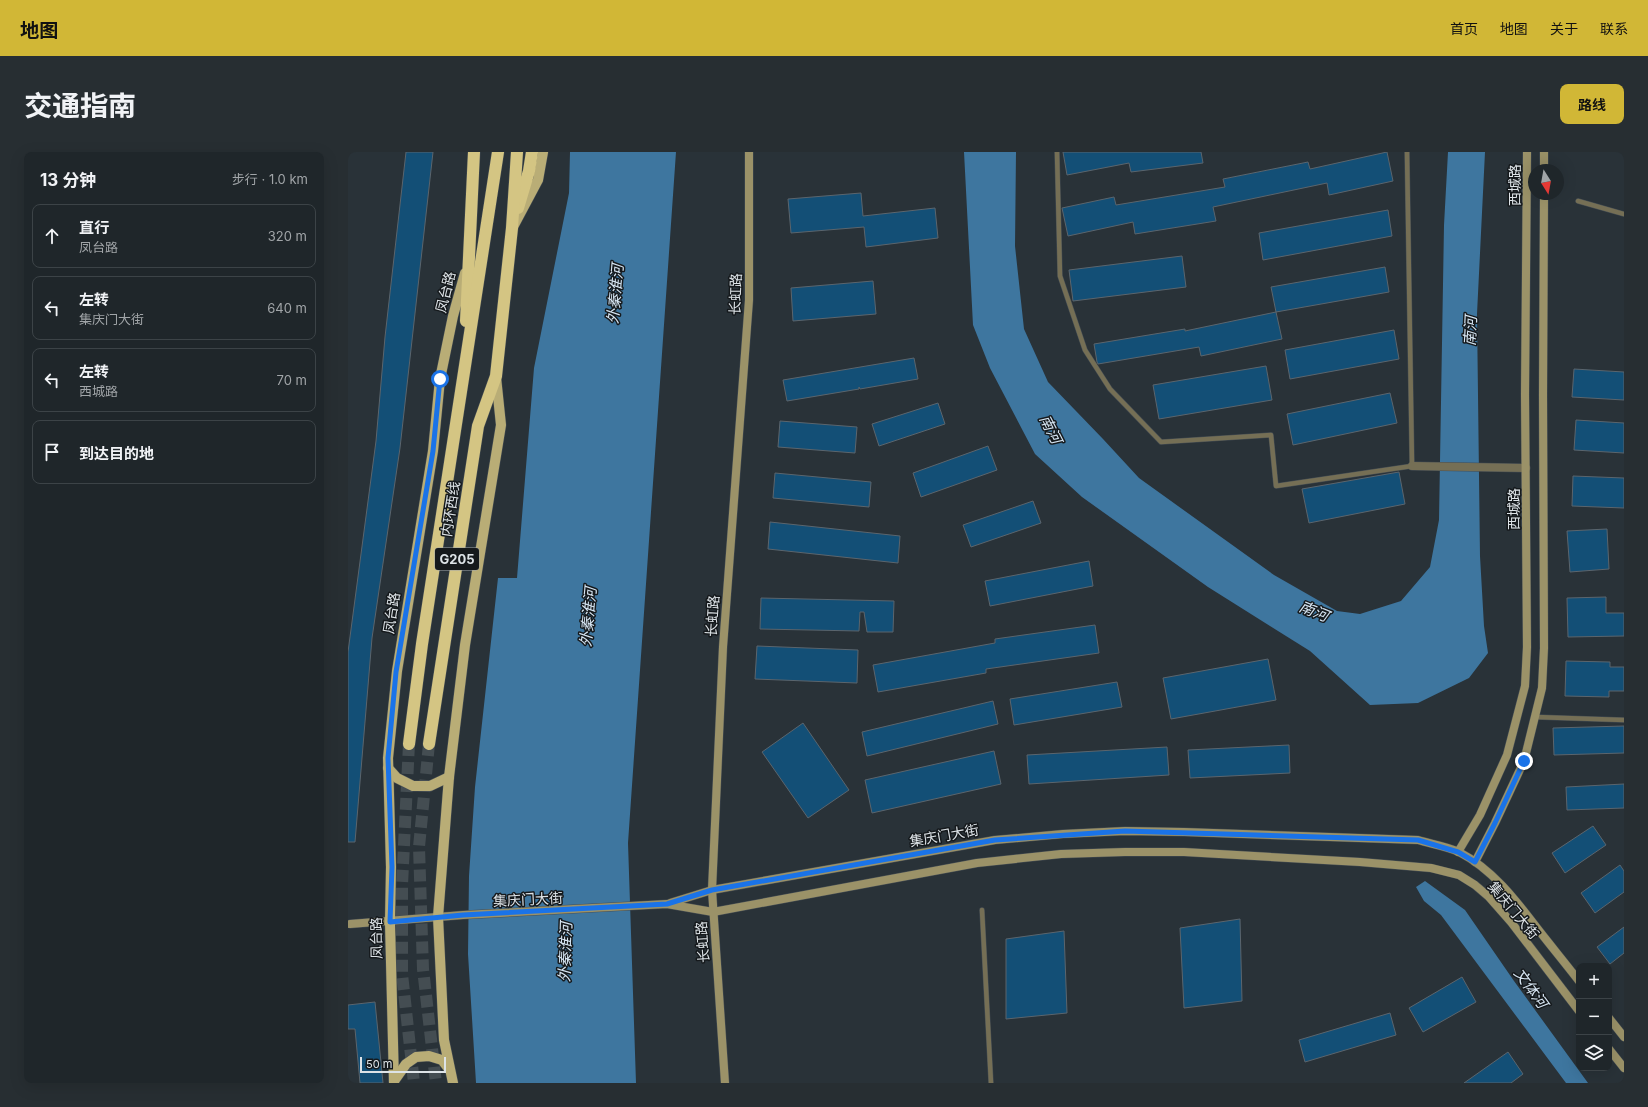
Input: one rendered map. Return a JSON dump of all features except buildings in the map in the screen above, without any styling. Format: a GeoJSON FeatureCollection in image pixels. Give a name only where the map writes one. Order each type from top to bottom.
{"type":"FeatureCollection","features":[{"type":"Feature","properties":{"kind":"highway","name":"凤台路"},"geometry":{"type":"LineString","coordinates":[[467,264],[474,152]]}},
{"type":"Feature","properties":{"kind":"highway"},"geometry":{"type":"LineString","coordinates":[[464,376],[498,152]]}},
{"type":"Feature","properties":{"kind":"highway"},"geometry":{"type":"LineString","coordinates":[[512,228],[517,152]]}},
{"type":"Feature","properties":{"kind":"highway"},"geometry":{"type":"LineString","coordinates":[[512,228],[529,171],[532,152]]}},
{"type":"Feature","properties":{"kind":"highway","name":"内环西线"},"geometry":{"type":"LineString","coordinates":[[429,744],[478,426],[496,376],[512,228]]}},
{"type":"Feature","properties":{"kind":"highway"},"geometry":{"type":"LineString","coordinates":[[464,376],[467,264]]}},
{"type":"Feature","properties":{"kind":"highway","name":"内环西线"},"geometry":{"type":"LineString","coordinates":[[409,744],[422,644],[464,376]]}},
{"type":"Feature","properties":{"kind":"main road"},"geometry":{"type":"LineString","coordinates":[[512,228],[538,180],[543,152]]}},
{"type":"Feature","properties":{"kind":"main road","name":"长虹路"},"geometry":{"type":"LineString","coordinates":[[725,1083],[712,912],[712,890],[723,647],[749,300],[749,152]]}},
{"type":"Feature","properties":{"kind":"main road","name":"西城路"},"geometry":{"type":"LineString","coordinates":[[1458,852],[1480,815],[1507,755],[1525,686],[1527,152]]}},
{"type":"Feature","properties":{"kind":"main road"},"geometry":{"type":"LineString","coordinates":[[1544,152],[1544,164]]}},
{"type":"Feature","properties":{"kind":"main road"},"geometry":{"type":"LineString","coordinates":[[1475,862],[1524,761],[1542,688],[1544,648],[1544,200]]}},
{"type":"Feature","properties":{"kind":"main road","name":"凤台路"},"geometry":{"type":"LineString","coordinates":[[394,1082],[390,922],[392,867],[388,768],[396,672],[433,451],[440,379],[467,264]]}},
{"type":"Feature","properties":{"kind":"main road"},"geometry":{"type":"LineString","coordinates":[[453,1083],[444,1040],[438,917],[449,777],[465,645],[501,425],[496,376]]}},
{"type":"Feature","properties":{"kind":"main road"},"geometry":{"type":"LineString","coordinates":[[388,768],[397,778],[413,786],[430,786],[449,777]]}},
{"type":"Feature","properties":{"kind":"main road","name":"集庆门大街"},"geometry":{"type":"LineString","coordinates":[[350,924],[463,915],[667,904],[712,890],[995,840],[1125,831],[1418,840],[1458,852],[1475,862],[1504,886],[1576,977]]}},
{"type":"Feature","properties":{"kind":"main road","name":"集庆门大街"},"geometry":{"type":"LineString","coordinates":[[667,904],[712,912],[977,863],[1061,854],[1184,852],[1360,862],[1431,868],[1459,875],[1475,884],[1489,897],[1511,922],[1576,1007]]}},
{"type":"Feature","properties":{"kind":"main road"},"geometry":{"type":"LineString","coordinates":[[1612,1022],[1624,1037]]}},
{"type":"Feature","properties":{"kind":"main road"},"geometry":{"type":"LineString","coordinates":[[1612,1053],[1624,1068]]}},
{"type":"Feature","properties":{"kind":"main road"},"geometry":{"type":"LineString","coordinates":[[394,1082],[406,1064],[416,1057],[429,1056],[442,1060],[450,1071]]}},
{"type":"Feature","properties":{"kind":"street"},"geometry":{"type":"LineString","coordinates":[[1412,466],[1526,468]]}},
{"type":"Feature","properties":{"kind":"lane"},"geometry":{"type":"LineString","coordinates":[[1056,152],[1060,276],[1085,350],[1110,390],[1161,442],[1271,435],[1276,486],[1412,466],[1407,152]]}},
{"type":"Feature","properties":{"kind":"lane"},"geometry":{"type":"LineString","coordinates":[[1578,201],[1624,214]]}},
{"type":"Feature","properties":{"kind":"lane"},"geometry":{"type":"LineString","coordinates":[[1535,717],[1624,720]]}},
{"type":"Feature","properties":{"kind":"lane"},"geometry":{"type":"LineString","coordinates":[[982,910],[991,1083]]}},
{"type":"Feature","properties":{"kind":"water","name":"外秦淮河"},"geometry":{"type":"Polygon","coordinates":[[[570,152],[676,152],[628,843],[636,1083],[476,1083],[468,954],[469,876],[475,787],[498,578],[517,578],[534,368],[569,193],[570,152]]]}},
{"type":"Feature","properties":{"kind":"water","name":"南河"},"geometry":{"type":"Polygon","coordinates":[[[964,152],[1016,152],[1015,246],[1024,329],[1048,382],[1139,478],[1274,575],[1337,611],[1360,614],[1401,601],[1430,567],[1439,520],[1444,225],[1448,152],[1485,152],[1477,314],[1480,556],[1484,626],[1488,653],[1469,678],[1418,703],[1370,705],[1310,651],[1208,587],[1082,497],[1035,454],[990,368],[973,325],[964,152]]]}},
{"type":"Feature","properties":{"kind":"water"},"geometry":{"type":"Polygon","coordinates":[[[1425,881],[1465,910],[1576,1066],[1576,1071],[1579,1071],[1588,1083],[1566,1083],[1441,915],[1424,901],[1416,887],[1425,881]]]}},
{"type":"Feature","properties":{"kind":"tunnel"},"geometry":{"type":"LineString","coordinates":[[409,744],[402,885],[402,974],[414,1083]]}},
{"type":"Feature","properties":{"kind":"tunnel"},"geometry":{"type":"LineString","coordinates":[[429,744],[419,847],[423,969],[436,1083]]}},
{"type":"Feature","properties":{"kind":"route"},"geometry":{"type":"LineString","coordinates":[[440,379],[433,451],[396,672],[388,758],[392,867],[390,922],[463,915],[667,904],[712,890],[995,840],[1063,834],[1125,831],[1418,840],[1458,852],[1475,862],[1524,761]]}},
{"type":"Feature","properties":{"kind":"water label","name":"文体河"},"geometry":{"type":"Point","coordinates":[1531,988]}}]}
